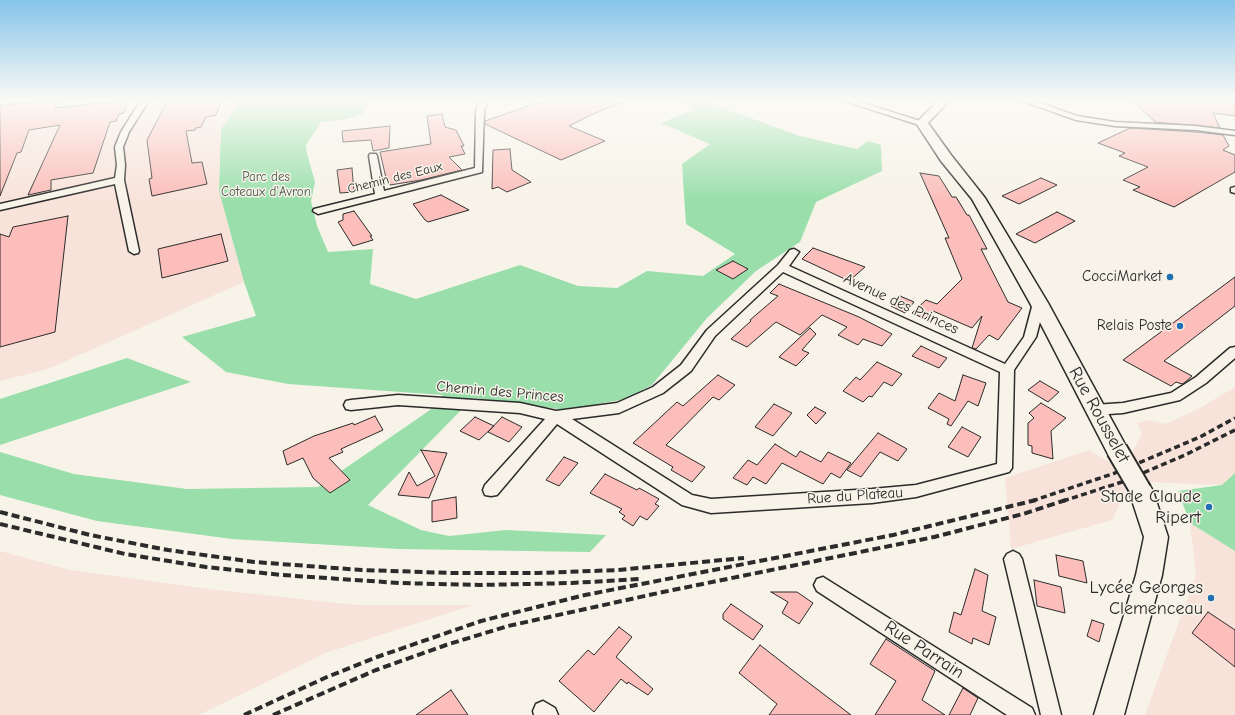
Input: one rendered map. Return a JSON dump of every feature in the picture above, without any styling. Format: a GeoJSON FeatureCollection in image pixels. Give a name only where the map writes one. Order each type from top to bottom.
{"type":"FeatureCollection","features":[{"type":"Feature","properties":{"kind":"street"},"geometry":{"type":"LineString","coordinates":[[124,133],[119,147],[121,165],[119,180],[134,251]]}},
{"type":"Feature","properties":{"kind":"street","name":"Chemin des Eaux"},"geometry":{"type":"LineString","coordinates":[[318,211],[479,170],[480,133]]}},
{"type":"Feature","properties":{"kind":"street","name":"Rue Rousselet"},"geometry":{"type":"LineString","coordinates":[[929,133],[946,158],[978,198],[1039,303],[1094,410],[1141,491],[1156,537],[1149,575],[1109,715]]}},
{"type":"Feature","properties":{"kind":"street"},"geometry":{"type":"LineString","coordinates":[[374,156],[380,196]]}},
{"type":"Feature","properties":{"kind":"street"},"geometry":{"type":"LineString","coordinates":[[0,207],[119,180]]}},
{"type":"Feature","properties":{"kind":"street","name":"Chemin des Princes"},"geometry":{"type":"LineString","coordinates":[[351,405],[398,400],[520,408],[556,416],[619,408],[658,390],[686,368],[711,333],[782,267],[794,252]]}},
{"type":"Feature","properties":{"kind":"street","name":"Avenue des Princes"},"geometry":{"type":"LineString","coordinates":[[782,267],[1006,370]]}},
{"type":"Feature","properties":{"kind":"street"},"geometry":{"type":"LineString","coordinates":[[1006,370],[1030,337],[1039,303]]}},
{"type":"Feature","properties":{"kind":"street"},"geometry":{"type":"LineString","coordinates":[[1094,410],[1123,408],[1175,397],[1201,380],[1235,351]]}},
{"type":"Feature","properties":{"kind":"street","name":"Rue du Plateau"},"geometry":{"type":"LineString","coordinates":[[556,416],[688,500],[710,506],[872,496],[916,491],[1004,468],[1006,370]]}},
{"type":"Feature","properties":{"kind":"street"},"geometry":{"type":"LineString","coordinates":[[491,490],[556,416]]}},
{"type":"Feature","properties":{"kind":"street"},"geometry":{"type":"LineString","coordinates":[[1013,559],[1052,715]]}},
{"type":"Feature","properties":{"kind":"street","name":"Rue Parrain"},"geometry":{"type":"LineString","coordinates":[[823,585],[1025,715]]}},
{"type":"Feature","properties":{"kind":"shaded area"},"geometry":{"type":"Polygon","coordinates":[[[0,133],[221,133],[219,191],[244,282],[48,369],[0,381],[0,133]]]}},
{"type":"Feature","properties":{"kind":"shaded area"},"geometry":{"type":"Polygon","coordinates":[[[1235,387],[1235,473],[1222,485],[1145,482],[1130,456],[1142,434],[1137,423],[1149,420],[1166,424],[1200,408],[1235,387]]]}},
{"type":"Feature","properties":{"kind":"shaded area"},"geometry":{"type":"Polygon","coordinates":[[[1089,450],[1111,463],[1126,490],[1112,520],[1011,549],[1005,478],[1089,450]]]}},
{"type":"Feature","properties":{"kind":"shaded area","name":"Lycée Georges Clemenceau"},"geometry":{"type":"Polygon","coordinates":[[[1190,523],[1235,551],[1235,715],[1145,715],[1196,575],[1190,523]]]}},
{"type":"Feature","properties":{"kind":"shaded area"},"geometry":{"type":"Polygon","coordinates":[[[0,551],[70,570],[217,590],[357,605],[473,605],[328,652],[199,715],[0,715],[0,551]]]}},
{"type":"Feature","properties":{"kind":"green space","name":"Parc des Coteaux d'Avron"},"geometry":{"type":"Polygon","coordinates":[[[221,133],[314,133],[306,145],[315,182],[311,201],[317,226],[328,252],[373,249],[370,284],[416,299],[520,265],[578,286],[617,288],[647,271],[703,276],[735,254],[686,224],[682,164],[710,144],[685,133],[793,133],[857,149],[868,141],[881,145],[882,171],[816,202],[800,242],[756,271],[707,318],[652,385],[625,399],[566,410],[473,398],[368,505],[421,530],[449,536],[506,530],[606,535],[590,552],[399,549],[232,539],[97,521],[0,495],[0,452],[74,474],[187,489],[318,487],[430,410],[443,395],[288,384],[226,372],[182,337],[256,316],[244,282],[219,191],[221,133]]]}},
{"type":"Feature","properties":{"kind":"green space"},"geometry":{"type":"Polygon","coordinates":[[[127,358],[191,382],[0,445],[0,399],[127,358]]]}},
{"type":"Feature","properties":{"kind":"green space","name":"Stade Claude Ripert"},"geometry":{"type":"Polygon","coordinates":[[[1235,473],[1235,551],[1190,523],[1178,491],[1222,485],[1235,473]]]}},
{"type":"Feature","properties":{"kind":"building"},"geometry":{"type":"Polygon","coordinates":[[[0,133],[28,133],[21,152],[17,153],[0,196],[0,133]]]}},
{"type":"Feature","properties":{"kind":"building"},"geometry":{"type":"Polygon","coordinates":[[[56,133],[106,133],[93,173],[51,180],[51,190],[28,195],[56,133]]]}},
{"type":"Feature","properties":{"kind":"building"},"geometry":{"type":"Polygon","coordinates":[[[150,133],[186,133],[192,163],[202,162],[207,184],[152,196],[149,179],[152,178],[147,140],[150,133]]]}},
{"type":"Feature","properties":{"kind":"building"},"geometry":{"type":"Polygon","coordinates":[[[342,133],[390,133],[389,148],[373,151],[371,140],[343,142],[342,133]]]}},
{"type":"Feature","properties":{"kind":"building"},"geometry":{"type":"Polygon","coordinates":[[[429,133],[458,133],[464,146],[461,146],[465,154],[449,157],[462,170],[421,180],[390,185],[388,178],[386,178],[380,152],[431,144],[429,133]]]}},
{"type":"Feature","properties":{"kind":"building"},"geometry":{"type":"Polygon","coordinates":[[[505,133],[587,133],[605,141],[561,160],[505,133]]]}},
{"type":"Feature","properties":{"kind":"building"},"geometry":{"type":"Polygon","coordinates":[[[1119,133],[1208,133],[1223,135],[1229,146],[1223,150],[1235,155],[1235,172],[1174,207],[1133,190],[1140,187],[1123,180],[1148,167],[1119,156],[1125,153],[1098,143],[1119,133]]]}},
{"type":"Feature","properties":{"kind":"building"},"geometry":{"type":"Polygon","coordinates":[[[510,149],[512,170],[531,182],[507,192],[498,187],[492,189],[493,150],[510,149]]]}},
{"type":"Feature","properties":{"kind":"building"},"geometry":{"type":"Polygon","coordinates":[[[352,168],[354,192],[340,193],[337,170],[352,168]]]}},
{"type":"Feature","properties":{"kind":"building"},"geometry":{"type":"Polygon","coordinates":[[[920,173],[939,176],[952,197],[956,197],[967,215],[969,215],[987,249],[981,249],[1008,302],[1022,308],[998,340],[989,335],[976,349],[972,348],[982,316],[972,328],[933,311],[925,319],[912,313],[926,300],[937,304],[962,279],[945,238],[949,238],[920,173]]]}},
{"type":"Feature","properties":{"kind":"building"},"geometry":{"type":"Polygon","coordinates":[[[1041,178],[1057,185],[1019,204],[1002,196],[1041,178]]]}},
{"type":"Feature","properties":{"kind":"building"},"geometry":{"type":"Polygon","coordinates":[[[441,195],[469,210],[428,222],[413,204],[441,195]]]}},
{"type":"Feature","properties":{"kind":"building"},"geometry":{"type":"Polygon","coordinates":[[[354,211],[372,236],[370,236],[373,240],[353,246],[338,222],[343,220],[343,214],[354,211]]]}},
{"type":"Feature","properties":{"kind":"building"},"geometry":{"type":"Polygon","coordinates":[[[1057,212],[1075,221],[1035,243],[1016,234],[1057,212]]]}},
{"type":"Feature","properties":{"kind":"building"},"geometry":{"type":"Polygon","coordinates":[[[68,216],[55,332],[0,347],[0,234],[9,237],[13,227],[68,216]]]}},
{"type":"Feature","properties":{"kind":"building"},"geometry":{"type":"Polygon","coordinates":[[[221,234],[228,261],[162,278],[158,249],[221,234]]]}},
{"type":"Feature","properties":{"kind":"building"},"geometry":{"type":"Polygon","coordinates":[[[813,248],[865,267],[849,281],[802,259],[813,248]]]}},
{"type":"Feature","properties":{"kind":"building"},"geometry":{"type":"Polygon","coordinates":[[[733,261],[748,269],[733,279],[716,270],[733,261]]]}},
{"type":"Feature","properties":{"kind":"building"},"geometry":{"type":"Polygon","coordinates":[[[1235,277],[1235,306],[1164,361],[1192,376],[1184,383],[1182,384],[1176,382],[1171,386],[1123,360],[1235,277]]]}},
{"type":"Feature","properties":{"kind":"building"},"geometry":{"type":"Polygon","coordinates":[[[779,284],[859,317],[892,334],[882,346],[863,339],[858,345],[838,335],[847,327],[822,315],[800,335],[776,322],[747,347],[731,339],[778,296],[770,293],[779,284]]]}},
{"type":"Feature","properties":{"kind":"building"},"geometry":{"type":"Polygon","coordinates":[[[900,296],[914,302],[905,313],[891,306],[900,296]]]}},
{"type":"Feature","properties":{"kind":"building"},"geometry":{"type":"Polygon","coordinates":[[[810,328],[816,334],[802,350],[809,353],[796,366],[779,357],[810,328]]]}},
{"type":"Feature","properties":{"kind":"building"},"geometry":{"type":"Polygon","coordinates":[[[921,346],[947,358],[939,368],[912,356],[921,346]]]}},
{"type":"Feature","properties":{"kind":"building"},"geometry":{"type":"Polygon","coordinates":[[[877,362],[902,374],[892,386],[884,382],[872,397],[869,396],[863,402],[843,391],[856,377],[860,380],[877,362]]]}},
{"type":"Feature","properties":{"kind":"building"},"geometry":{"type":"Polygon","coordinates":[[[718,375],[735,385],[719,400],[713,397],[666,445],[705,467],[692,482],[671,470],[673,467],[633,443],[677,402],[683,406],[718,375]]]}},
{"type":"Feature","properties":{"kind":"building"},"geometry":{"type":"Polygon","coordinates":[[[963,375],[986,383],[978,406],[968,401],[951,426],[947,424],[949,419],[928,408],[939,393],[955,401],[963,375]]]}},
{"type":"Feature","properties":{"kind":"building"},"geometry":{"type":"Polygon","coordinates":[[[1040,381],[1059,392],[1048,402],[1028,390],[1040,381]]]}},
{"type":"Feature","properties":{"kind":"building"},"geometry":{"type":"Polygon","coordinates":[[[1041,403],[1066,418],[1051,431],[1053,459],[1032,453],[1032,446],[1028,445],[1028,423],[1034,418],[1029,413],[1041,403]]]}},
{"type":"Feature","properties":{"kind":"building"},"geometry":{"type":"Polygon","coordinates":[[[774,404],[792,413],[773,436],[755,427],[774,404]]]}},
{"type":"Feature","properties":{"kind":"building"},"geometry":{"type":"Polygon","coordinates":[[[815,407],[826,413],[816,424],[807,415],[815,407]]]}},
{"type":"Feature","properties":{"kind":"building"},"geometry":{"type":"Polygon","coordinates":[[[375,416],[383,430],[341,449],[343,452],[329,458],[350,480],[330,493],[313,478],[303,458],[287,465],[283,451],[314,436],[353,423],[354,425],[375,416]]]}},
{"type":"Feature","properties":{"kind":"building"},"geometry":{"type":"Polygon","coordinates":[[[475,417],[494,426],[479,440],[460,431],[475,417]]]}},
{"type":"Feature","properties":{"kind":"building"},"geometry":{"type":"Polygon","coordinates":[[[502,417],[522,427],[509,442],[488,432],[502,417]]]}},
{"type":"Feature","properties":{"kind":"building"},"geometry":{"type":"Polygon","coordinates":[[[962,427],[981,437],[968,457],[948,447],[962,427]]]}},
{"type":"Feature","properties":{"kind":"building"},"geometry":{"type":"Polygon","coordinates":[[[878,433],[907,449],[898,461],[880,452],[861,477],[847,470],[878,433]]]}},
{"type":"Feature","properties":{"kind":"building"},"geometry":{"type":"Polygon","coordinates":[[[775,444],[796,457],[800,451],[821,462],[828,452],[851,463],[840,478],[831,473],[823,484],[782,463],[766,484],[753,477],[747,485],[733,478],[748,460],[757,465],[775,444]]]}},
{"type":"Feature","properties":{"kind":"building"},"geometry":{"type":"Polygon","coordinates":[[[421,450],[447,453],[429,498],[398,495],[409,472],[417,486],[435,476],[421,450]]]}},
{"type":"Feature","properties":{"kind":"building"},"geometry":{"type":"Polygon","coordinates":[[[564,457],[578,463],[559,486],[546,480],[564,457]]]}},
{"type":"Feature","properties":{"kind":"building"},"geometry":{"type":"Polygon","coordinates":[[[605,474],[637,490],[639,488],[659,499],[655,504],[659,506],[647,520],[640,516],[633,526],[622,519],[625,516],[619,512],[622,509],[590,493],[605,474]]]}},
{"type":"Feature","properties":{"kind":"building"},"geometry":{"type":"Polygon","coordinates":[[[456,497],[457,518],[432,522],[432,501],[456,497]]]}},
{"type":"Feature","properties":{"kind":"building"},"geometry":{"type":"Polygon","coordinates":[[[1056,555],[1083,561],[1087,583],[1059,576],[1056,555]]]}},
{"type":"Feature","properties":{"kind":"building"},"geometry":{"type":"Polygon","coordinates":[[[975,569],[988,575],[982,611],[996,617],[989,645],[973,638],[972,644],[949,632],[954,612],[961,615],[975,569]]]}},
{"type":"Feature","properties":{"kind":"building"},"geometry":{"type":"Polygon","coordinates":[[[1034,580],[1061,587],[1065,613],[1037,606],[1034,580]]]}},
{"type":"Feature","properties":{"kind":"building"},"geometry":{"type":"Polygon","coordinates":[[[771,592],[797,592],[813,603],[799,624],[782,613],[788,602],[771,592]]]}},
{"type":"Feature","properties":{"kind":"building"},"geometry":{"type":"Polygon","coordinates":[[[731,604],[763,626],[753,640],[723,619],[723,614],[731,604]]]}},
{"type":"Feature","properties":{"kind":"building"},"geometry":{"type":"Polygon","coordinates":[[[1208,612],[1235,630],[1235,667],[1192,633],[1208,612]]]}},
{"type":"Feature","properties":{"kind":"building"},"geometry":{"type":"Polygon","coordinates":[[[1092,620],[1104,624],[1099,642],[1087,636],[1092,620]]]}},
{"type":"Feature","properties":{"kind":"building"},"geometry":{"type":"Polygon","coordinates":[[[619,627],[632,637],[616,657],[653,689],[648,695],[628,682],[627,684],[621,679],[594,712],[559,681],[588,650],[594,655],[619,627]]]}},
{"type":"Feature","properties":{"kind":"building"},"geometry":{"type":"Polygon","coordinates":[[[886,639],[935,671],[922,700],[945,715],[875,715],[896,681],[870,664],[886,639]]]}},
{"type":"Feature","properties":{"kind":"building"},"geometry":{"type":"Polygon","coordinates":[[[760,645],[851,715],[769,715],[777,704],[739,673],[760,645]]]}},
{"type":"Feature","properties":{"kind":"building"},"geometry":{"type":"Polygon","coordinates":[[[963,688],[978,698],[970,715],[949,715],[963,688]]]}},
{"type":"Feature","properties":{"kind":"building"},"geometry":{"type":"Polygon","coordinates":[[[451,690],[468,715],[416,715],[451,690]]]}},
{"type":"Feature","properties":{"kind":"railway"},"geometry":{"type":"LineString","coordinates":[[1032,501],[1115,473],[1200,437],[1235,418]]}},
{"type":"Feature","properties":{"kind":"railway"},"geometry":{"type":"LineString","coordinates":[[1063,501],[1122,482],[1185,455],[1235,430]]}},
{"type":"Feature","properties":{"kind":"railway"},"geometry":{"type":"LineString","coordinates":[[273,715],[376,670],[446,645],[508,626],[663,592],[934,537],[1023,514],[1066,500]]}},
{"type":"Feature","properties":{"kind":"railway"},"geometry":{"type":"LineString","coordinates":[[244,715],[327,677],[377,657],[481,621],[585,595],[893,535],[1032,501]]}},
{"type":"Feature","properties":{"kind":"railway"},"geometry":{"type":"LineString","coordinates":[[0,512],[90,535],[168,550],[254,562],[362,570],[452,573],[538,573],[618,570],[744,558]]}},
{"type":"Feature","properties":{"kind":"railway"},"geometry":{"type":"LineString","coordinates":[[0,524],[125,554],[206,567],[282,575],[399,583],[480,585],[572,583],[639,579]]}},
{"type":"Feature","properties":{"kind":"place","name":"CocciMarket"},"geometry":{"type":"Point","coordinates":[1170,277]}},
{"type":"Feature","properties":{"kind":"place","name":"Relais Poste"},"geometry":{"type":"Point","coordinates":[1180,326]}},
{"type":"Feature","properties":{"kind":"place","name":"Stade Claude Ripert"},"geometry":{"type":"Point","coordinates":[1209,507]}},
{"type":"Feature","properties":{"kind":"place","name":"Lycée Georges Clemenceau"},"geometry":{"type":"Point","coordinates":[1211,598]}}]}
